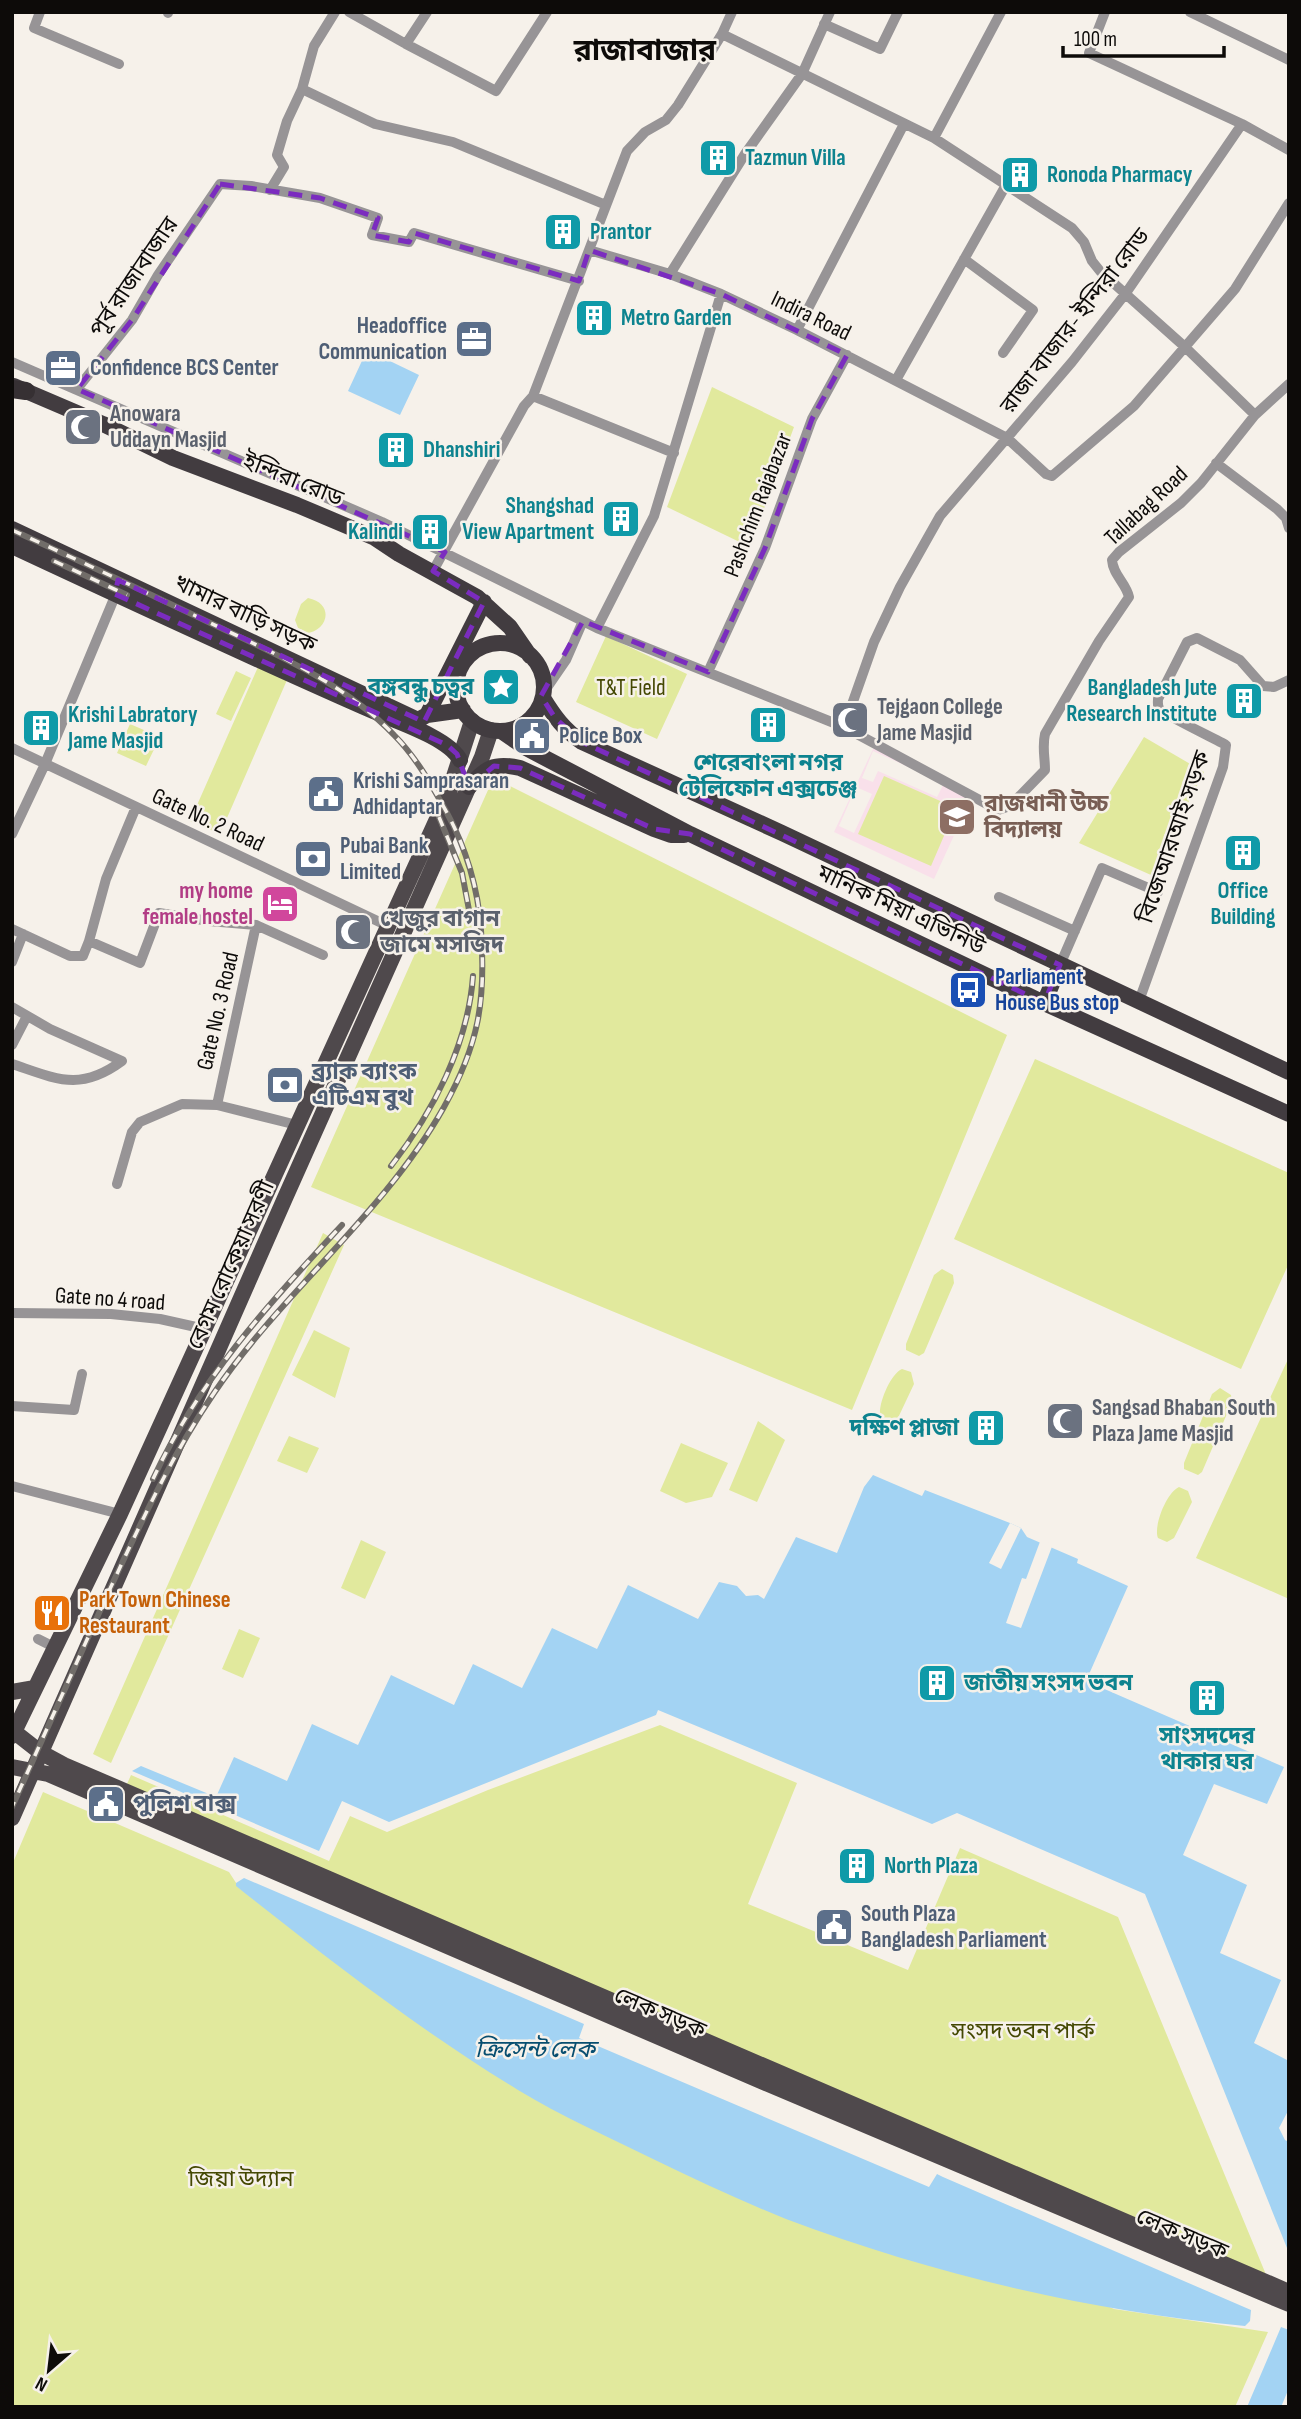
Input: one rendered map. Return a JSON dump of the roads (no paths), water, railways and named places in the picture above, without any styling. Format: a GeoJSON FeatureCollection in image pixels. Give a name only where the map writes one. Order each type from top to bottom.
{"type":"FeatureCollection","features":[{"type":"Feature","properties":{"kind":"highway","name":"ইন্দিরা রোড"},"geometry":{"type":"LineString","coordinates":[[17,388],[103,424],[173,458],[376,538],[398,554],[433,571],[484,602],[510,627],[530,656]]}},
{"type":"Feature","properties":{"kind":"highway","name":"খামার বাড়ি সড়ক"},"geometry":{"type":"LineString","coordinates":[[12,529],[116,587],[418,720],[427,715],[468,716]]}},
{"type":"Feature","properties":{"kind":"highway"},"geometry":{"type":"LineString","coordinates":[[12,546],[116,587],[418,731],[447,745],[460,760]]}},
{"type":"Feature","properties":{"kind":"highway"},"geometry":{"type":"LineString","coordinates":[[427,715],[484,602]]}},
{"type":"Feature","properties":{"kind":"highway"},"geometry":{"type":"LineString","coordinates":[[499,644],[517,647],[530,656],[541,671],[543,695],[539,708],[525,723],[516,728],[496,731],[468,716],[457,693],[456,684],[462,666],[474,653],[481,648],[499,644]]}},
{"type":"Feature","properties":{"kind":"highway","name":"মানিক মিয়া এভিনিউ"},"geometry":{"type":"LineString","coordinates":[[543,695],[555,719],[582,742],[757,821],[1289,1072]]}},
{"type":"Feature","properties":{"kind":"highway","name":"মানিক মিয়া এভিনিউ"},"geometry":{"type":"LineString","coordinates":[[496,731],[690,834],[1044,1003],[1289,1115]]}},
{"type":"Feature","properties":{"kind":"highway"},"geometry":{"type":"LineString","coordinates":[[469,786],[488,769],[508,765],[654,829],[671,835],[690,834]]}},
{"type":"Feature","properties":{"kind":"highway"},"geometry":{"type":"LineString","coordinates":[[1044,1003],[1060,965]]}},
{"type":"Feature","properties":{"kind":"main road","name":"বেগম রোকেয়া সরণী"},"geometry":{"type":"LineString","coordinates":[[13,1732],[120,1514],[448,795],[460,760],[468,716]]}},
{"type":"Feature","properties":{"kind":"main road","name":"বেগম রোকেয়া সরণী"},"geometry":{"type":"LineString","coordinates":[[12,1818],[279,1210],[496,731]]}},
{"type":"Feature","properties":{"kind":"main road"},"geometry":{"type":"LineString","coordinates":[[12,1692],[35,1688]]}},
{"type":"Feature","properties":{"kind":"main road"},"geometry":{"type":"LineString","coordinates":[[13,1732],[40,1752],[77,1770],[1289,2292]]}},
{"type":"Feature","properties":{"kind":"main road","name":"লেক সড়ক"},"geometry":{"type":"LineString","coordinates":[[12,1767],[32,1770],[113,1802],[756,2079],[1289,2304]]}},
{"type":"Feature","properties":{"kind":"street"},"geometry":{"type":"LineString","coordinates":[[40,12],[34,28],[119,64]]}},
{"type":"Feature","properties":{"kind":"street"},"geometry":{"type":"LineString","coordinates":[[335,12],[314,46],[302,89],[281,139],[277,155],[283,169],[271,190],[320,198],[378,218],[372,235],[409,242],[414,233],[579,281]]}},
{"type":"Feature","properties":{"kind":"street"},"geometry":{"type":"LineString","coordinates":[[349,12],[496,91],[547,12]]}},
{"type":"Feature","properties":{"kind":"street"},"geometry":{"type":"LineString","coordinates":[[407,44],[427,12]]}},
{"type":"Feature","properties":{"kind":"street"},"geometry":{"type":"LineString","coordinates":[[433,571],[518,416],[533,396],[627,151],[645,132],[666,120],[678,105],[722,34],[732,12]]}},
{"type":"Feature","properties":{"kind":"street"},"geometry":{"type":"LineString","coordinates":[[670,274],[745,154],[802,74],[830,12]]}},
{"type":"Feature","properties":{"kind":"street"},"geometry":{"type":"LineString","coordinates":[[824,24],[880,49],[898,12]]}},
{"type":"Feature","properties":{"kind":"street"},"geometry":{"type":"LineString","coordinates":[[934,138],[1002,12]]}},
{"type":"Feature","properties":{"kind":"street"},"geometry":{"type":"LineString","coordinates":[[1105,12],[1090,53],[1242,124],[1289,150]]}},
{"type":"Feature","properties":{"kind":"street"},"geometry":{"type":"LineString","coordinates":[[1190,12],[1289,60]]}},
{"type":"Feature","properties":{"kind":"street"},"geometry":{"type":"LineString","coordinates":[[722,34],[934,138],[1072,228],[1084,242],[1092,261],[1100,271],[1185,347],[1255,415]]}},
{"type":"Feature","properties":{"kind":"street"},"geometry":{"type":"LineString","coordinates":[[302,89],[375,124],[453,142],[606,205]]}},
{"type":"Feature","properties":{"kind":"street"},"geometry":{"type":"LineString","coordinates":[[797,330],[904,124]]}},
{"type":"Feature","properties":{"kind":"street","name":"রাজা বাজার- ইন্দিরা রোড"},"geometry":{"type":"LineString","coordinates":[[844,727],[874,642],[906,576],[940,516],[1126,293],[1242,124]]}},
{"type":"Feature","properties":{"kind":"street","name":"পূর্ব রাজাবাজার"},"geometry":{"type":"LineString","coordinates":[[77,389],[132,320],[158,275],[220,184],[271,190]]}},
{"type":"Feature","properties":{"kind":"street"},"geometry":{"type":"LineString","coordinates":[[896,380],[1006,185]]}},
{"type":"Feature","properties":{"kind":"street"},"geometry":{"type":"LineString","coordinates":[[1185,347],[1235,289],[1289,203]]}},
{"type":"Feature","properties":{"kind":"street","name":"Indira Road"},"geometry":{"type":"LineString","coordinates":[[589,250],[670,274],[721,294],[797,330],[1007,438],[1046,474],[1052,476],[1134,406],[1185,347]]}},
{"type":"Feature","properties":{"kind":"street"},"geometry":{"type":"LineString","coordinates":[[964,259],[1033,310],[1003,353]]}},
{"type":"Feature","properties":{"kind":"street"},"geometry":{"type":"LineString","coordinates":[[597,628],[654,516],[721,294]]}},
{"type":"Feature","properties":{"kind":"street","name":"Pashchim Rajabazar"},"geometry":{"type":"LineString","coordinates":[[708,671],[765,548],[812,419],[847,355]]}},
{"type":"Feature","properties":{"kind":"street","name":"ইন্দিরা রোড"},"geometry":{"type":"LineString","coordinates":[[12,362],[382,522],[445,552]]}},
{"type":"Feature","properties":{"kind":"street","name":"Tallabag Road"},"geometry":{"type":"LineString","coordinates":[[844,727],[998,810],[1010,806],[1045,770],[1045,758],[1041,748],[1045,734],[1098,641],[1129,597],[1127,588],[1113,569],[1112,560],[1181,503],[1201,483],[1255,415],[1289,384]]}},
{"type":"Feature","properties":{"kind":"street"},"geometry":{"type":"LineString","coordinates":[[533,396],[674,453]]}},
{"type":"Feature","properties":{"kind":"street"},"geometry":{"type":"LineString","coordinates":[[1216,463],[1277,509],[1286,519],[1289,528]]}},
{"type":"Feature","properties":{"kind":"street"},"geometry":{"type":"LineString","coordinates":[[445,552],[597,628],[844,727]]}},
{"type":"Feature","properties":{"kind":"street"},"geometry":{"type":"LineString","coordinates":[[12,834],[45,764],[116,587]]}},
{"type":"Feature","properties":{"kind":"street"},"geometry":{"type":"LineString","coordinates":[[543,695],[566,660],[583,621]]}},
{"type":"Feature","properties":{"kind":"street","name":"বিজেআরআই সড়ক"},"geometry":{"type":"LineString","coordinates":[[1139,1001],[1223,767],[1226,745],[1162,713],[1158,708],[1158,699],[1187,642],[1197,638],[1240,660],[1263,686],[1274,687],[1289,680]]}},
{"type":"Feature","properties":{"kind":"street","name":"Gate No. 2 Road"},"geometry":{"type":"LineString","coordinates":[[12,748],[388,926]]}},
{"type":"Feature","properties":{"kind":"street"},"geometry":{"type":"LineString","coordinates":[[12,929],[76,957],[83,956],[106,879],[136,807]]}},
{"type":"Feature","properties":{"kind":"street"},"geometry":{"type":"LineString","coordinates":[[1060,965],[1102,868],[1158,892]]}},
{"type":"Feature","properties":{"kind":"street"},"geometry":{"type":"LineString","coordinates":[[999,897],[1075,931]]}},
{"type":"Feature","properties":{"kind":"street"},"geometry":{"type":"LineString","coordinates":[[89,941],[140,963],[159,913],[256,925],[323,955]]}},
{"type":"Feature","properties":{"kind":"street","name":"Gate No. 3 Road"},"geometry":{"type":"LineString","coordinates":[[216,1105],[256,925]]}},
{"type":"Feature","properties":{"kind":"street"},"geometry":{"type":"LineString","coordinates":[[12,961],[23,934]]}},
{"type":"Feature","properties":{"kind":"street"},"geometry":{"type":"LineString","coordinates":[[12,1007],[50,1029],[122,1061],[98,1076],[76,1081],[12,1064]]}},
{"type":"Feature","properties":{"kind":"street"},"geometry":{"type":"LineString","coordinates":[[12,1045],[27,1016]]}},
{"type":"Feature","properties":{"kind":"street","name":"Gate No. 3 Road"},"geometry":{"type":"LineString","coordinates":[[117,1184],[132,1132],[140,1122],[182,1104],[216,1105],[297,1125]]}},
{"type":"Feature","properties":{"kind":"street","name":"Gate no 4 road"},"geometry":{"type":"LineString","coordinates":[[12,1313],[111,1314],[160,1319],[205,1329]]}},
{"type":"Feature","properties":{"kind":"street"},"geometry":{"type":"LineString","coordinates":[[12,1406],[74,1410],[82,1374]]}},
{"type":"Feature","properties":{"kind":"street"},"geometry":{"type":"LineString","coordinates":[[12,1486],[120,1514]]}},
{"type":"Feature","properties":{"kind":"street"},"geometry":{"type":"LineString","coordinates":[[38,1639],[54,1647]]}},
{"type":"Feature","properties":{"kind":"water"},"geometry":{"type":"Polygon","coordinates":[[[367,350],[419,375],[400,415],[348,391],[367,350]]]}},
{"type":"Feature","properties":{"kind":"water"},"geometry":{"type":"Polygon","coordinates":[[[873,1475],[922,1496],[925,1490],[1010,1523],[1021,1528],[1027,1537],[1078,1559],[1077,1563],[1128,1586],[1086,1681],[1284,1767],[1267,1804],[1214,1784],[1183,1855],[1247,1885],[1220,1953],[1281,1980],[1254,2043],[1289,2061],[1289,2109],[1279,2128],[1289,2142],[1289,2253],[1145,1894],[957,1813],[932,1824],[658,1710],[656,1715],[389,1822],[342,1801],[319,1851],[132,1771],[141,1766],[216,1797],[234,1757],[287,1781],[312,1724],[358,1745],[391,1675],[454,1705],[473,1664],[522,1688],[552,1628],[597,1649],[628,1585],[698,1619],[719,1582],[737,1586],[746,1596],[758,1595],[764,1599],[796,1537],[837,1553],[864,1487],[873,1475]]]}},
{"type":"Feature","properties":{"kind":"water","name":"ক্রিসেন্ট লেক"},"geometry":{"type":"Polygon","coordinates":[[[244,1878],[584,2024],[579,2038],[929,2187],[937,2174],[1251,2310],[1250,2321],[1245,2326],[1128,2311],[1012,2288],[841,2239],[736,2198],[568,2117],[481,2067],[374,1992],[236,1886],[236,1883],[244,1878]]]}},
{"type":"Feature","properties":{"kind":"water"},"geometry":{"type":"Polygon","coordinates":[[[1281,2327],[1289,2330],[1289,2388],[1281,2407],[1247,2407],[1281,2327]]]}},
{"type":"Feature","properties":{"kind":"railway"},"geometry":{"type":"LineString","coordinates":[[12,530],[304,669],[374,716],[402,743],[416,762],[453,825],[474,883],[482,955],[481,1001],[477,1022],[465,1063],[444,1107],[420,1146],[392,1183],[270,1321],[241,1356],[198,1417],[132,1542],[12,1807]]}},
{"type":"Feature","properties":{"kind":"railway"},"geometry":{"type":"LineString","coordinates":[[54,561],[127,595]]}},
{"type":"Feature","properties":{"kind":"railway"},"geometry":{"type":"LineString","coordinates":[[439,817],[462,873],[469,910]]}},
{"type":"Feature","properties":{"kind":"railway"},"geometry":{"type":"LineString","coordinates":[[391,1166],[421,1123],[446,1077],[464,1027],[473,976]]}},
{"type":"Feature","properties":{"kind":"railway"},"geometry":{"type":"LineString","coordinates":[[153,1479],[192,1409],[237,1344],[342,1225]]}},
{"type":"Feature","properties":{"kind":"place","name":"Tazmun Villa"},"geometry":{"type":"Point","coordinates":[718,158]}},
{"type":"Feature","properties":{"kind":"place","name":"Ronoda Pharmacy"},"geometry":{"type":"Point","coordinates":[1020,175]}},
{"type":"Feature","properties":{"kind":"place","name":"Prantor"},"geometry":{"type":"Point","coordinates":[563,232]}},
{"type":"Feature","properties":{"kind":"place","name":"Metro Garden"},"geometry":{"type":"Point","coordinates":[594,318]}},
{"type":"Feature","properties":{"kind":"place","name":"Headoffice Communication"},"geometry":{"type":"Point","coordinates":[474,339]}},
{"type":"Feature","properties":{"kind":"place","name":"Confidence BCS Center"},"geometry":{"type":"Point","coordinates":[63,368]}},
{"type":"Feature","properties":{"kind":"place","name":"Anowara Uddayn Masjid"},"geometry":{"type":"Point","coordinates":[83,427]}},
{"type":"Feature","properties":{"kind":"place","name":"Dhanshiri"},"geometry":{"type":"Point","coordinates":[396,450]}},
{"type":"Feature","properties":{"kind":"place","name":"Shangshad View Apartment"},"geometry":{"type":"Point","coordinates":[621,519]}},
{"type":"Feature","properties":{"kind":"place","name":"Kalindi"},"geometry":{"type":"Point","coordinates":[430,532]}},
{"type":"Feature","properties":{"kind":"place","name":"বঙ্গবন্ধু চত্বর"},"geometry":{"type":"Point","coordinates":[501,687]}},
{"type":"Feature","properties":{"kind":"place","name":"Bangladesh Jute Research Institute"},"geometry":{"type":"Point","coordinates":[1244,701]}},
{"type":"Feature","properties":{"kind":"place","name":"Tejgaon College Jame Masjid"},"geometry":{"type":"Point","coordinates":[850,720]}},
{"type":"Feature","properties":{"kind":"place","name":"শেরেবাংলা নগর টেলিফোন এক্সচেঞ্জ"},"geometry":{"type":"Point","coordinates":[768,725]}},
{"type":"Feature","properties":{"kind":"place","name":"Krishi Labratory Jame Masjid"},"geometry":{"type":"Point","coordinates":[41,728]}},
{"type":"Feature","properties":{"kind":"place","name":"Police Box"},"geometry":{"type":"Point","coordinates":[532,736]}},
{"type":"Feature","properties":{"kind":"place","name":"Krishi Samprasaran Adhidaptar"},"geometry":{"type":"Point","coordinates":[326,794]}},
{"type":"Feature","properties":{"kind":"place","name":"রাজধানী উচ্চ বিদ্যালয়"},"geometry":{"type":"Point","coordinates":[957,817]}},
{"type":"Feature","properties":{"kind":"place","name":"Office Building"},"geometry":{"type":"Point","coordinates":[1243,853]}},
{"type":"Feature","properties":{"kind":"place","name":"Pubai Bank Limited"},"geometry":{"type":"Point","coordinates":[313,859]}},
{"type":"Feature","properties":{"kind":"place","name":"my home female hostel"},"geometry":{"type":"Point","coordinates":[280,904]}},
{"type":"Feature","properties":{"kind":"place","name":"খেজুর বাগান জামে মসজিদ"},"geometry":{"type":"Point","coordinates":[353,932]}},
{"type":"Feature","properties":{"kind":"place","name":"Parliament House Bus stop"},"geometry":{"type":"Point","coordinates":[968,990]}},
{"type":"Feature","properties":{"kind":"place","name":"ব্র্যাক ব্যাংক এটিএম বুথ"},"geometry":{"type":"Point","coordinates":[285,1085]}},
{"type":"Feature","properties":{"kind":"place","name":"Sangsad Bhaban South Plaza Jame Masjid"},"geometry":{"type":"Point","coordinates":[1065,1421]}},
{"type":"Feature","properties":{"kind":"place","name":"দক্ষিণ প্লাজা"},"geometry":{"type":"Point","coordinates":[986,1428]}},
{"type":"Feature","properties":{"kind":"place","name":"Park Town Chinese Restaurant"},"geometry":{"type":"Point","coordinates":[52,1613]}},
{"type":"Feature","properties":{"kind":"place","name":"জাতীয় সংসদ ভবন"},"geometry":{"type":"Point","coordinates":[937,1683]}},
{"type":"Feature","properties":{"kind":"place","name":"সাংসদদের থাকার ঘর"},"geometry":{"type":"Point","coordinates":[1207,1698]}},
{"type":"Feature","properties":{"kind":"place","name":"পুলিশ বাক্স"},"geometry":{"type":"Point","coordinates":[106,1804]}},
{"type":"Feature","properties":{"kind":"place","name":"North Plaza"},"geometry":{"type":"Point","coordinates":[857,1866]}},
{"type":"Feature","properties":{"kind":"place","name":"South Plaza Bangladesh Parliament"},"geometry":{"type":"Point","coordinates":[834,1927]}},
{"type":"Feature","properties":{"kind":"district","name":"রাজাবাজার"},"geometry":{"type":"Point","coordinates":[645,51]}},
{"type":"Feature","properties":{"kind":"park label","name":"T&T Field"},"geometry":{"type":"Point","coordinates":[631,688]}},
{"type":"Feature","properties":{"kind":"park label","name":"সংসদ ভবন পার্ক"},"geometry":{"type":"Point","coordinates":[1023,2031]}},
{"type":"Feature","properties":{"kind":"park label","name":"জিয়া উদ্যান"},"geometry":{"type":"Point","coordinates":[241,2179]}}]}
